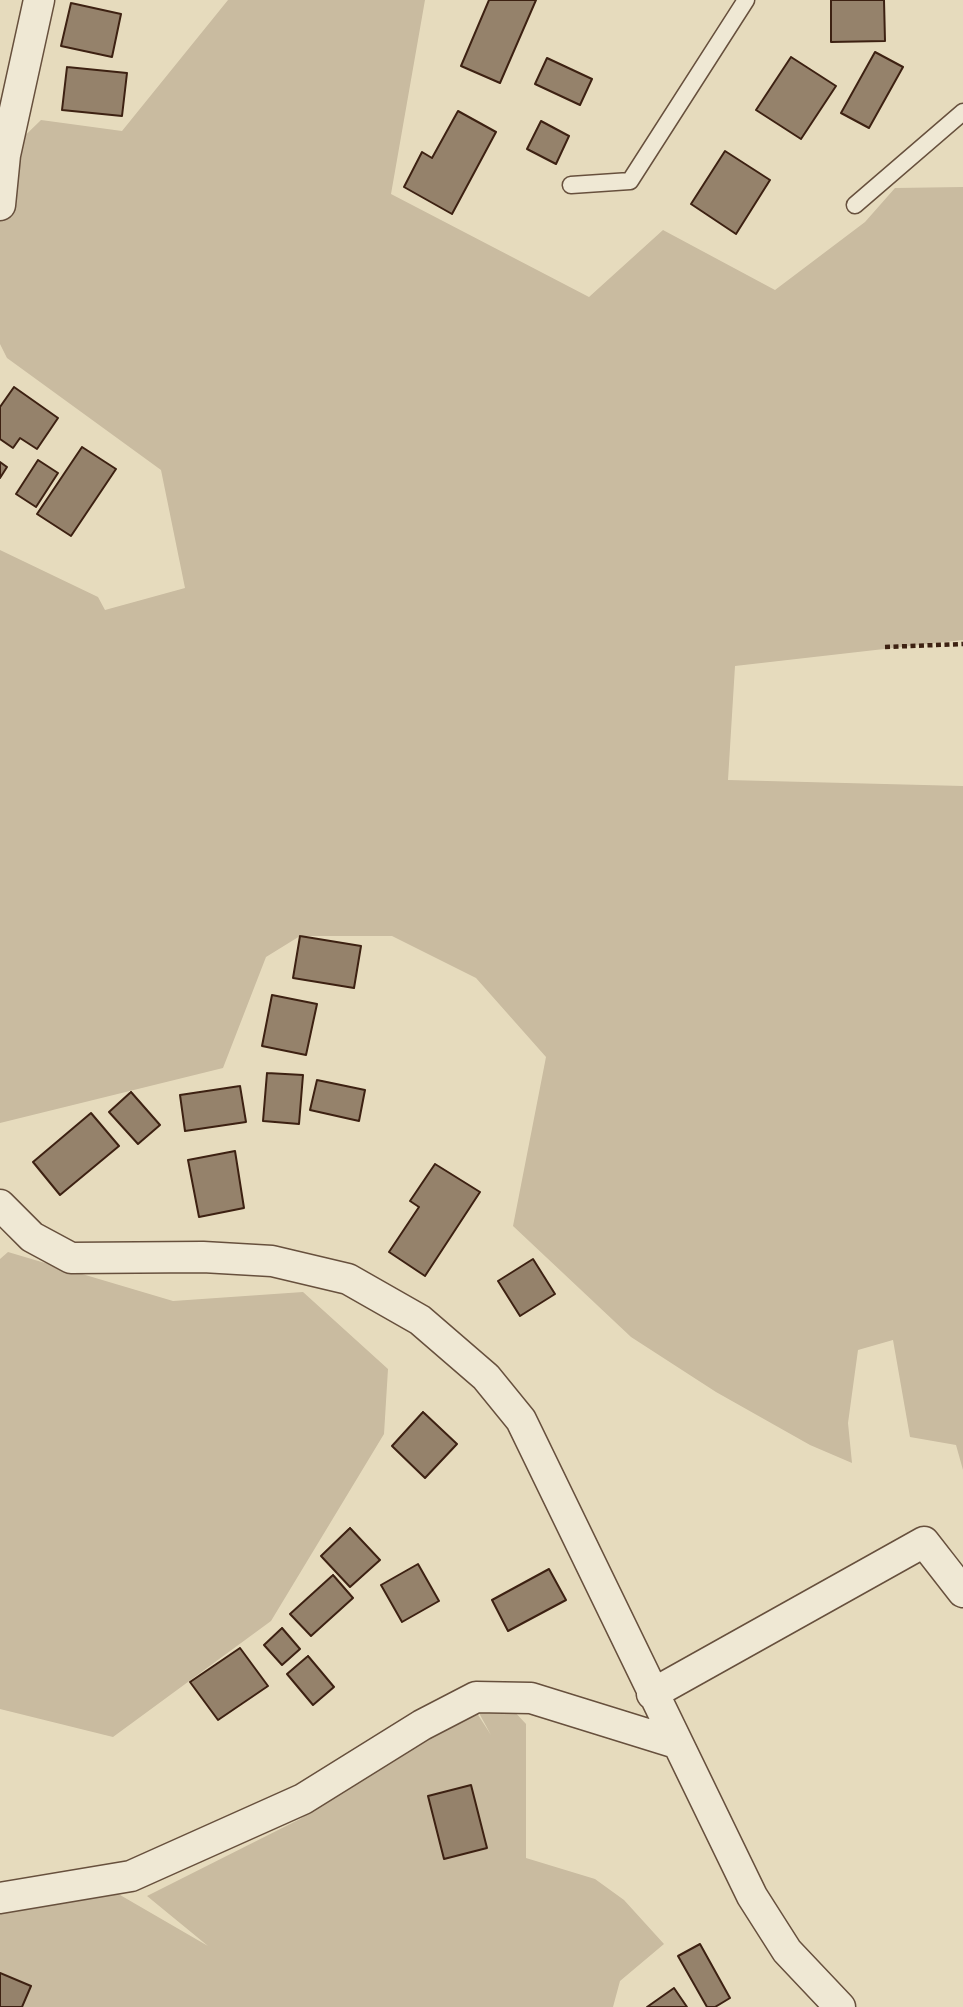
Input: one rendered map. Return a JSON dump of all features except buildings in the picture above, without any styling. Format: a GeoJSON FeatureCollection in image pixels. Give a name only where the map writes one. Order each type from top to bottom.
{"type":"FeatureCollection","features":[{"type":"Feature","properties":{"kind":"street"},"geometry":{"type":"LineString","coordinates":[[0,205],[5,155],[39,0]]}},
{"type":"Feature","properties":{"kind":"street"},"geometry":{"type":"LineString","coordinates":[[0,1205],[32,1237],[71,1258],[203,1257],[272,1261],[348,1279],[420,1320],[486,1377],[521,1420],[752,1896],[787,1951],[839,2007]]}},
{"type":"Feature","properties":{"kind":"street"},"geometry":{"type":"LineString","coordinates":[[652,1694],[924,1542],[963,1592]]}},
{"type":"Feature","properties":{"kind":"street"},"geometry":{"type":"LineString","coordinates":[[0,1898],[131,1876],[303,1799],[422,1725],[476,1697],[531,1698],[676,1743]]}},
{"type":"Feature","properties":{"kind":"lane"},"geometry":{"type":"LineString","coordinates":[[571,185],[630,181],[746,0]]}},
{"type":"Feature","properties":{"kind":"lane"},"geometry":{"type":"LineString","coordinates":[[856,205],[963,112]]}},
{"type":"Feature","properties":{"kind":"path"},"geometry":{"type":"LineString","coordinates":[[885,647],[963,644]]}},
{"type":"Feature","properties":{"kind":"shaded area"},"geometry":{"type":"Polygon","coordinates":[[[228,0],[425,0],[391,194],[589,297],[663,230],[775,290],[865,222],[895,188],[963,187],[963,640],[735,666],[728,780],[963,786],[963,1470],[956,1445],[910,1437],[893,1340],[858,1350],[848,1423],[852,1463],[810,1445],[716,1392],[631,1337],[513,1226],[546,1057],[476,978],[392,936],[300,936],[266,957],[223,1068],[0,1123],[0,550],[98,597],[105,610],[185,588],[161,470],[7,358],[0,344],[0,196],[5,155],[41,120],[122,131],[228,0]]]}},
{"type":"Feature","properties":{"kind":"shaded area"},"geometry":{"type":"Polygon","coordinates":[[[8,1252],[173,1301],[303,1292],[388,1369],[384,1434],[271,1621],[113,1737],[0,1709],[0,1259],[8,1252]]]}},
{"type":"Feature","properties":{"kind":"shaded area"},"geometry":{"type":"Polygon","coordinates":[[[473,1707],[491,1735],[479,1713],[513,1710],[526,1724],[526,1858],[595,1879],[624,1900],[664,1944],[620,1981],[613,2007],[0,2007],[0,1908],[108,1888],[208,1946],[147,1896],[300,1819],[473,1707]]]}}]}
